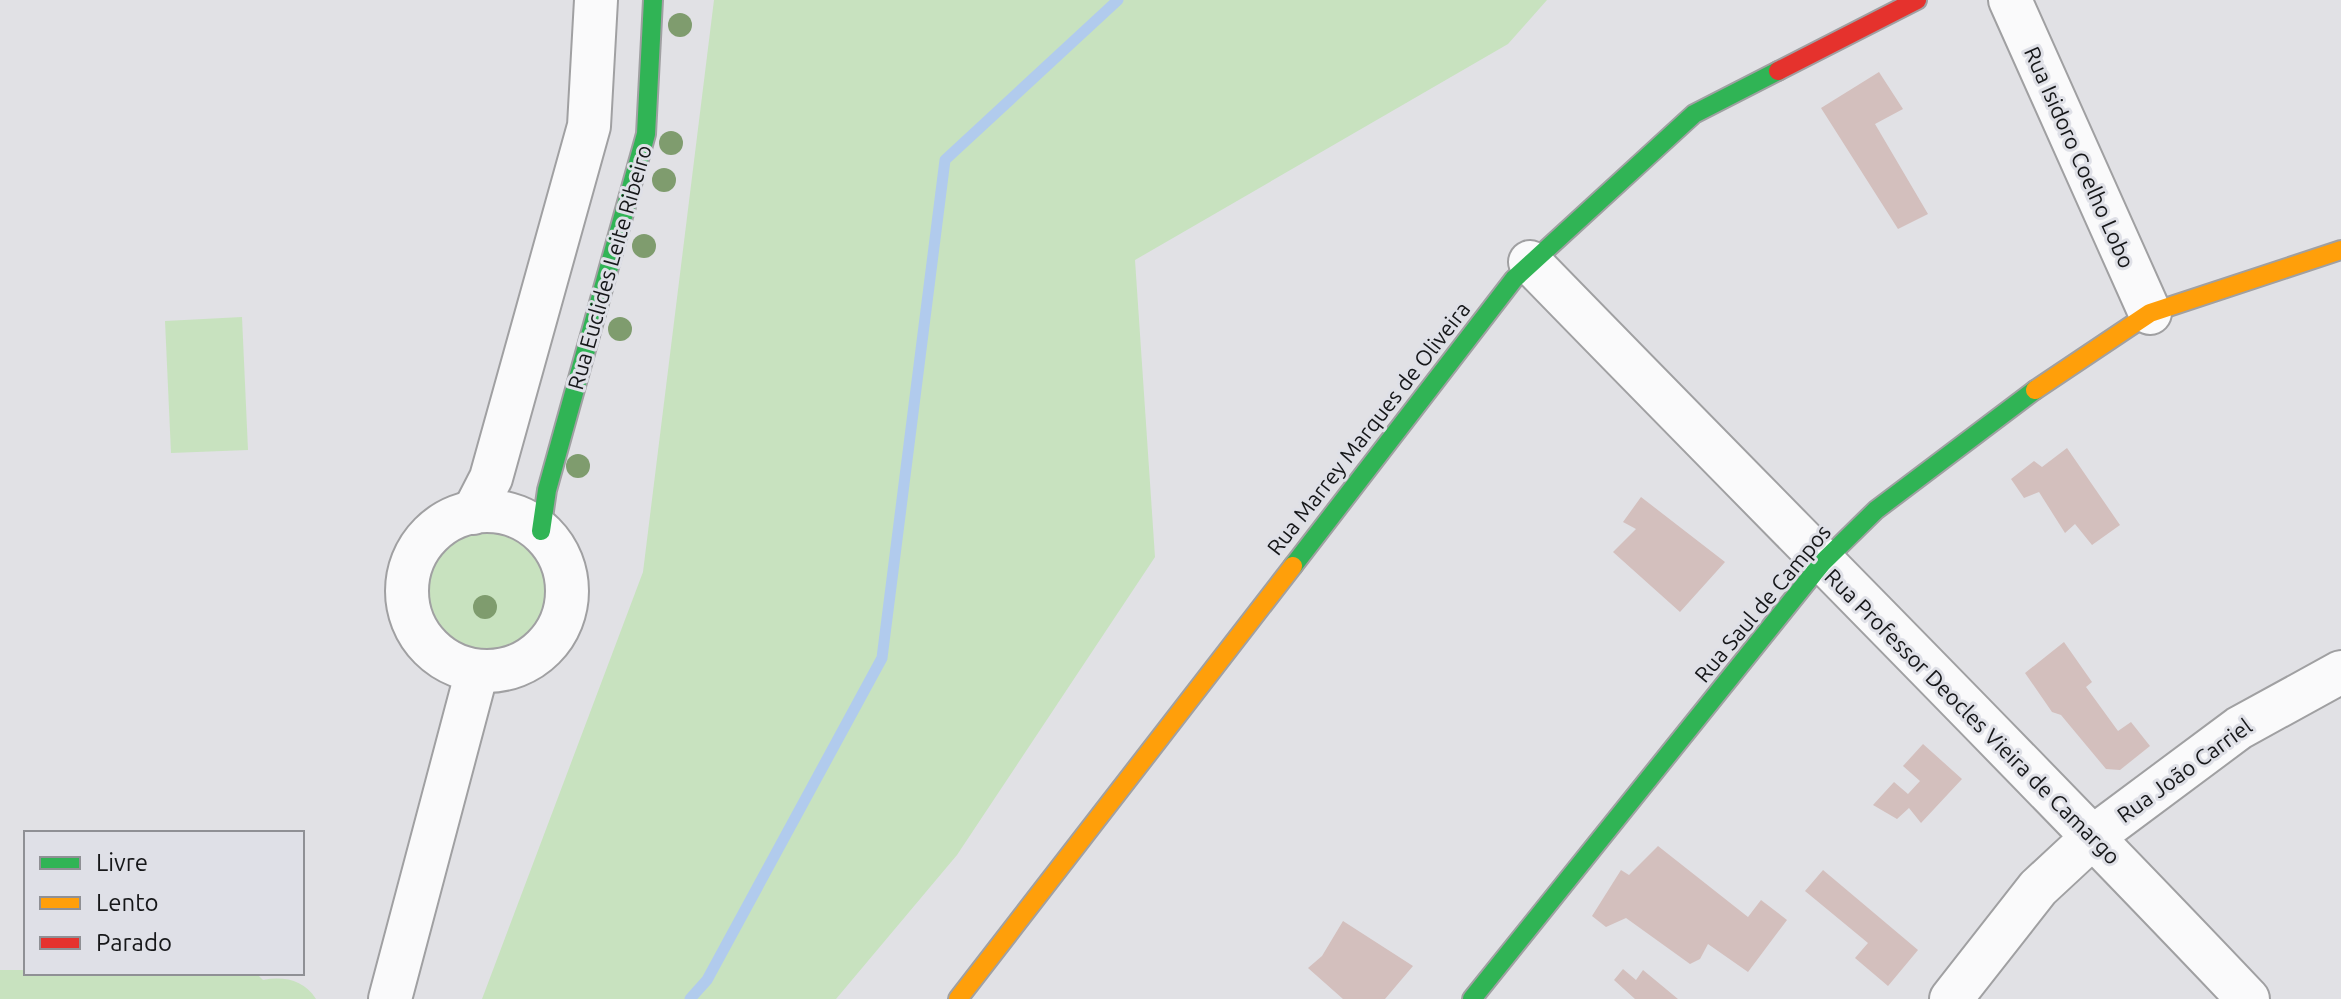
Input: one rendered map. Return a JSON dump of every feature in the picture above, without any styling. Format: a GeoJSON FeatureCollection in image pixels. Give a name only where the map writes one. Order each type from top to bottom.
{"type":"FeatureCollection","features":[{"type":"Feature","properties":{"kind":"street"},"geometry":{"type":"LineString","coordinates":[[473,513],[491,478],[589,126],[596,0]]}},
{"type":"Feature","properties":{"kind":"street","name":"Rua Euclides Leite Ribeiro"},"geometry":{"type":"LineString","coordinates":[[541,531],[547,490],[646,134],[653,0]]}},
{"type":"Feature","properties":{"kind":"street","name":"Rua Marrey Marques de Oliveira"},"geometry":{"type":"LineString","coordinates":[[958,999],[1530,262],[1694,114],[1917,0]]}},
{"type":"Feature","properties":{"kind":"street","name":"Rua Isidoro Coelho Lobo"},"geometry":{"type":"LineString","coordinates":[[2010,0],[2150,313]]}},
{"type":"Feature","properties":{"kind":"street","name":"Rua Saul de Campos"},"geometry":{"type":"LineString","coordinates":[[1472,999],[1822,563],[1889,500],[2016,403],[2150,313],[2341,250]]}},
{"type":"Feature","properties":{"kind":"street","name":"Rua Professor Deocles Vieira de Camargo"},"geometry":{"type":"LineString","coordinates":[[1530,262],[1822,563],[2094,836],[2248,999]]}},
{"type":"Feature","properties":{"kind":"street"},"geometry":{"type":"LineString","coordinates":[[487,510],[516,516],[541,531],[559,554],[567,582],[565,611],[554,638],[533,658],[506,670],[477,671],[447,661],[423,641],[409,613],[406,581],[415,553],[433,530],[458,515],[487,510]]}},
{"type":"Feature","properties":{"kind":"street"},"geometry":{"type":"LineString","coordinates":[[390,999],[477,671]]}},
{"type":"Feature","properties":{"kind":"street","name":"Rua João Carriel"},"geometry":{"type":"LineString","coordinates":[[1951,999],[2038,888],[2094,836],[2239,728],[2341,672]]}},
{"type":"Feature","properties":{"kind":"green space"},"geometry":{"type":"Polygon","coordinates":[[[714,0],[1547,0],[1508,44],[1135,260],[1155,557],[957,855],[836,999],[482,999],[643,572],[714,0]]]}},
{"type":"Feature","properties":{"kind":"green space"},"geometry":{"type":"Polygon","coordinates":[[[242,317],[248,450],[171,453],[165,321],[242,317]]]}},
{"type":"Feature","properties":{"kind":"green space"},"geometry":{"type":"Polygon","coordinates":[[[487,524],[512,529],[534,544],[549,566],[554,591],[549,616],[534,638],[512,653],[487,658],[462,653],[440,638],[425,616],[420,591],[425,566],[440,544],[462,529],[487,524]]]}},
{"type":"Feature","properties":{"kind":"green space"},"geometry":{"type":"Polygon","coordinates":[[[0,970],[24,970],[24,975],[258,975],[263,980],[286,979],[299,984],[316,999],[0,999],[0,970]]]}},
{"type":"Feature","properties":{"kind":"building"},"geometry":{"type":"Polygon","coordinates":[[[1879,72],[1903,109],[1875,124],[1928,214],[1898,229],[1821,108],[1879,72]]]}},
{"type":"Feature","properties":{"kind":"building"},"geometry":{"type":"Polygon","coordinates":[[[2067,448],[2120,525],[2092,545],[2075,524],[2065,533],[2039,492],[2024,498],[2011,479],[2034,461],[2042,467],[2067,448]]]}},
{"type":"Feature","properties":{"kind":"building"},"geometry":{"type":"Polygon","coordinates":[[[1641,497],[1725,562],[1680,612],[1613,552],[1636,529],[1623,522],[1641,497]]]}},
{"type":"Feature","properties":{"kind":"building"},"geometry":{"type":"Polygon","coordinates":[[[2064,642],[2092,682],[2086,687],[2118,731],[2131,722],[2150,746],[2120,770],[2106,769],[2061,715],[2052,712],[2025,673],[2064,642]]]}},
{"type":"Feature","properties":{"kind":"building"},"geometry":{"type":"Polygon","coordinates":[[[1923,744],[1962,779],[1921,823],[1909,808],[1897,819],[1873,805],[1894,782],[1908,794],[1920,781],[1903,766],[1923,744]]]}},
{"type":"Feature","properties":{"kind":"building"},"geometry":{"type":"Polygon","coordinates":[[[1658,846],[1748,917],[1761,900],[1787,920],[1748,972],[1708,944],[1700,959],[1690,964],[1626,918],[1606,927],[1592,916],[1621,870],[1629,875],[1658,846]]]}},
{"type":"Feature","properties":{"kind":"building"},"geometry":{"type":"Polygon","coordinates":[[[1823,870],[1918,950],[1888,986],[1855,958],[1868,943],[1805,891],[1823,870]]]}},
{"type":"Feature","properties":{"kind":"building"},"geometry":{"type":"Polygon","coordinates":[[[1343,921],[1413,966],[1385,999],[1343,999],[1308,968],[1322,956],[1343,921]]]}},
{"type":"Feature","properties":{"kind":"building"},"geometry":{"type":"Polygon","coordinates":[[[1623,969],[1636,980],[1643,970],[1678,999],[1635,999],[1614,980],[1623,969]]]}},
{"type":"Feature","properties":{"kind":"waterway"},"geometry":{"type":"LineString","coordinates":[[690,999],[707,980],[882,658],[945,160],[1118,0]]}},
{"type":"Feature","properties":{"kind":"traffic: fast"},"geometry":{"type":"LineString","coordinates":[[541,531],[547,490],[646,134],[653,0]]}},
{"type":"Feature","properties":{"kind":"traffic: fast"},"geometry":{"type":"LineString","coordinates":[[1293,566],[1514,279],[1694,114],[1778,71]]}},
{"type":"Feature","properties":{"kind":"traffic: fast"},"geometry":{"type":"LineString","coordinates":[[1472,999],[1822,563],[1876,510],[2035,390]]}},
{"type":"Feature","properties":{"kind":"traffic: slow"},"geometry":{"type":"LineString","coordinates":[[2035,390],[2150,313],[2341,250]]}},
{"type":"Feature","properties":{"kind":"traffic: slow"},"geometry":{"type":"LineString","coordinates":[[958,999],[1293,566]]}},
{"type":"Feature","properties":{"kind":"traffic: jam"},"geometry":{"type":"LineString","coordinates":[[1778,71],[1917,0]]}}]}
